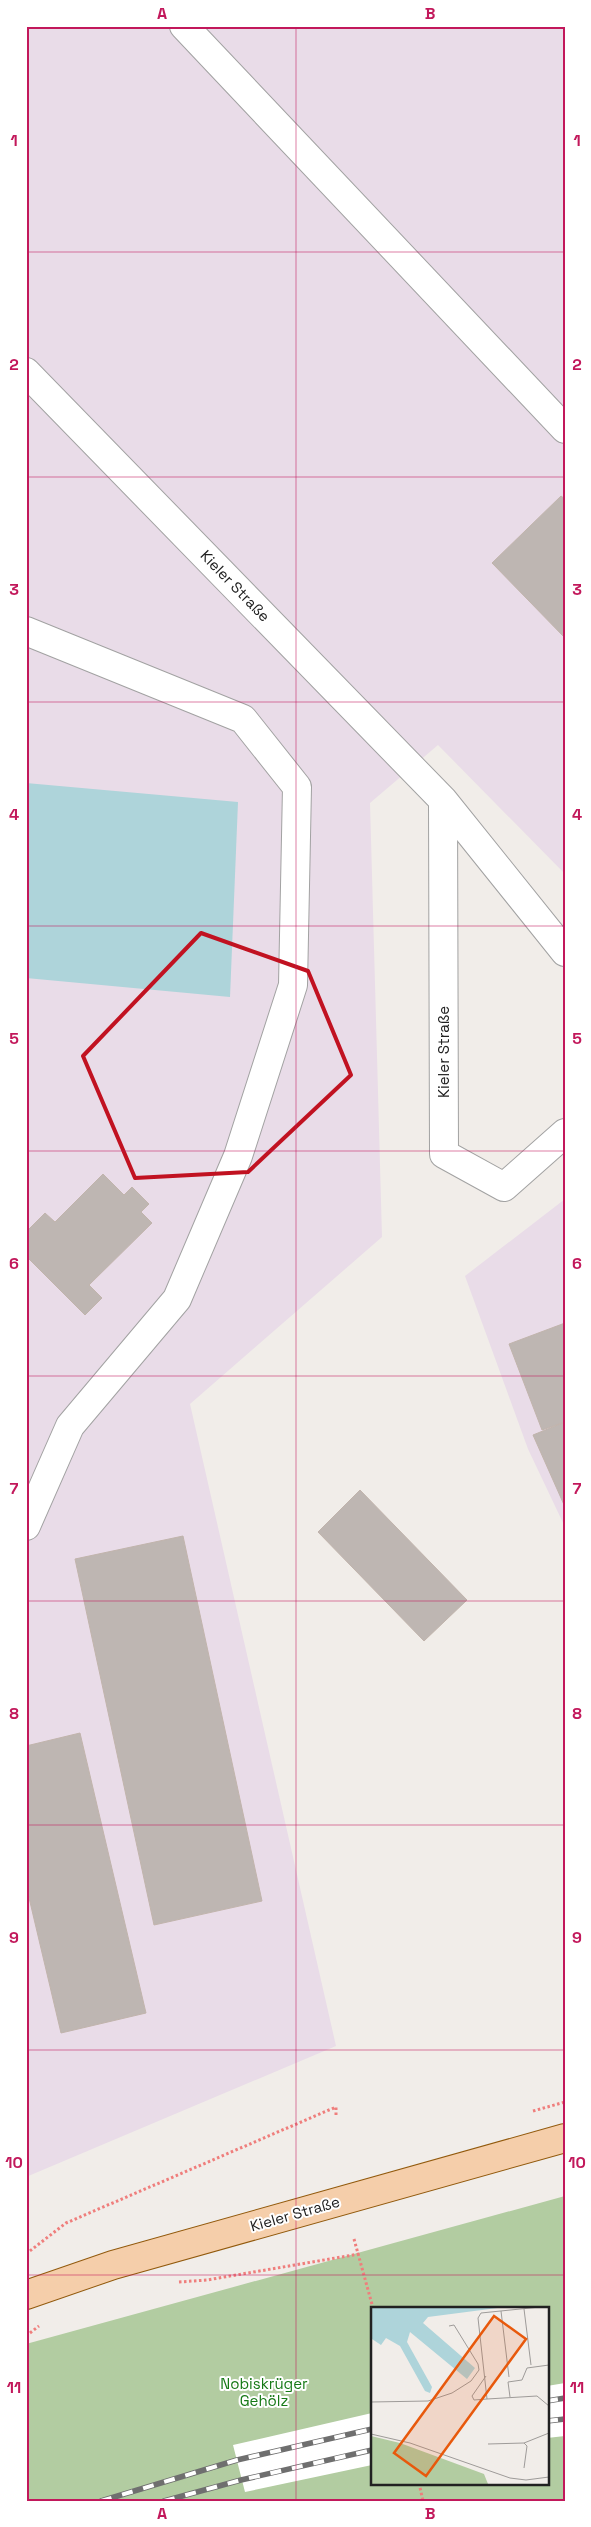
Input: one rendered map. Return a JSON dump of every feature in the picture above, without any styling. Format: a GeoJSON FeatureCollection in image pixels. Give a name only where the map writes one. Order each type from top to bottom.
{"type":"FeatureCollection","features":[{"type":"Feature","properties":{"kind":"main road","name":"Kieler Straße"},"geometry":{"type":"LineString","coordinates":[[26,2295],[113,2265],[565,2138]]}},
{"type":"Feature","properties":{"kind":"street"},"geometry":{"type":"LineString","coordinates":[[184,26],[565,429]]}},
{"type":"Feature","properties":{"kind":"street","name":"Kieler Straße"},"geometry":{"type":"LineString","coordinates":[[26,372],[443,800],[565,952]]}},
{"type":"Feature","properties":{"kind":"street"},"geometry":{"type":"LineString","coordinates":[[26,631],[243,719],[297,787],[293,985],[238,1156],[177,1299],[70,1426],[26,1526]]}},
{"type":"Feature","properties":{"kind":"street","name":"Kieler Straße"},"geometry":{"type":"LineString","coordinates":[[443,800],[444,1154],[504,1187],[565,1133]]}},
{"type":"Feature","properties":{"kind":"path"},"geometry":{"type":"LineString","coordinates":[[26,2254],[66,2223],[336,2107],[336,2115]]}},
{"type":"Feature","properties":{"kind":"path"},"geometry":{"type":"LineString","coordinates":[[354,2239],[373,2307]]}},
{"type":"Feature","properties":{"kind":"path"},"geometry":{"type":"LineString","coordinates":[[178,2282],[207,2280],[359,2254]]}},
{"type":"Feature","properties":{"kind":"path"},"geometry":{"type":"LineString","coordinates":[[419,2484],[423,2501]]}},
{"type":"Feature","properties":{"kind":"highlighted area"},"geometry":{"type":"Polygon","coordinates":[[[201,933],[308,971],[351,1075],[248,1172],[135,1178],[83,1056],[201,933]]]}},
{"type":"Feature","properties":{"kind":"shaded area"},"geometry":{"type":"Polygon","coordinates":[[[26,26],[565,26],[565,874],[438,745],[370,803],[382,1237],[190,1404],[336,2046],[26,2177],[26,26]]]}},
{"type":"Feature","properties":{"kind":"shaded area"},"geometry":{"type":"Polygon","coordinates":[[[565,1199],[565,1527],[528,1449],[465,1276],[565,1199]]]}},
{"type":"Feature","properties":{"kind":"green space","name":"Nobiskrüger Gehölz"},"geometry":{"type":"Polygon","coordinates":[[[565,2196],[565,2501],[26,2501],[26,2344],[565,2196]]]}},
{"type":"Feature","properties":{"kind":"water"},"geometry":{"type":"Polygon","coordinates":[[[26,783],[238,802],[230,997],[26,978],[26,783]]]}},
{"type":"Feature","properties":{"kind":"pier"},"geometry":{"type":"Polygon","coordinates":[[[565,2383],[565,2436],[548,2438],[548,2386],[565,2383]]]}},
{"type":"Feature","properties":{"kind":"pier"},"geometry":{"type":"Polygon","coordinates":[[[371,2413],[371,2465],[245,2492],[233,2445],[371,2413]]]}},
{"type":"Feature","properties":{"kind":"building"},"geometry":{"type":"Polygon","coordinates":[[[561,496],[565,499],[565,638],[492,563],[561,496]]]}},
{"type":"Feature","properties":{"kind":"building"},"geometry":{"type":"Polygon","coordinates":[[[103,1174],[124,1195],[132,1187],[149,1204],[141,1212],[152,1223],[89,1285],[102,1298],[85,1315],[26,1256],[26,1232],[45,1213],[55,1222],[103,1174]]]}},
{"type":"Feature","properties":{"kind":"building"},"geometry":{"type":"Polygon","coordinates":[[[565,1323],[565,1422],[542,1430],[509,1344],[565,1323]]]}},
{"type":"Feature","properties":{"kind":"building"},"geometry":{"type":"Polygon","coordinates":[[[565,1422],[565,1507],[533,1435],[565,1422]]]}},
{"type":"Feature","properties":{"kind":"building"},"geometry":{"type":"Polygon","coordinates":[[[360,1490],[467,1600],[424,1641],[318,1532],[360,1490]]]}},
{"type":"Feature","properties":{"kind":"building"},"geometry":{"type":"Polygon","coordinates":[[[183,1536],[262,1901],[154,1925],[75,1559],[183,1536]]]}},
{"type":"Feature","properties":{"kind":"building"},"geometry":{"type":"Polygon","coordinates":[[[80,1733],[146,2013],[61,2033],[26,1885],[26,1746],[80,1733]]]}},
{"type":"Feature","properties":{"kind":"railway"},"geometry":{"type":"LineString","coordinates":[[548,2401],[565,2398]]}},
{"type":"Feature","properties":{"kind":"railway"},"geometry":{"type":"LineString","coordinates":[[548,2421],[565,2419]]}},
{"type":"Feature","properties":{"kind":"railway"},"geometry":{"type":"LineString","coordinates":[[101,2501],[237,2460],[371,2429]]}},
{"type":"Feature","properties":{"kind":"railway"},"geometry":{"type":"LineString","coordinates":[[164,2501],[241,2480],[371,2450]]}}]}
